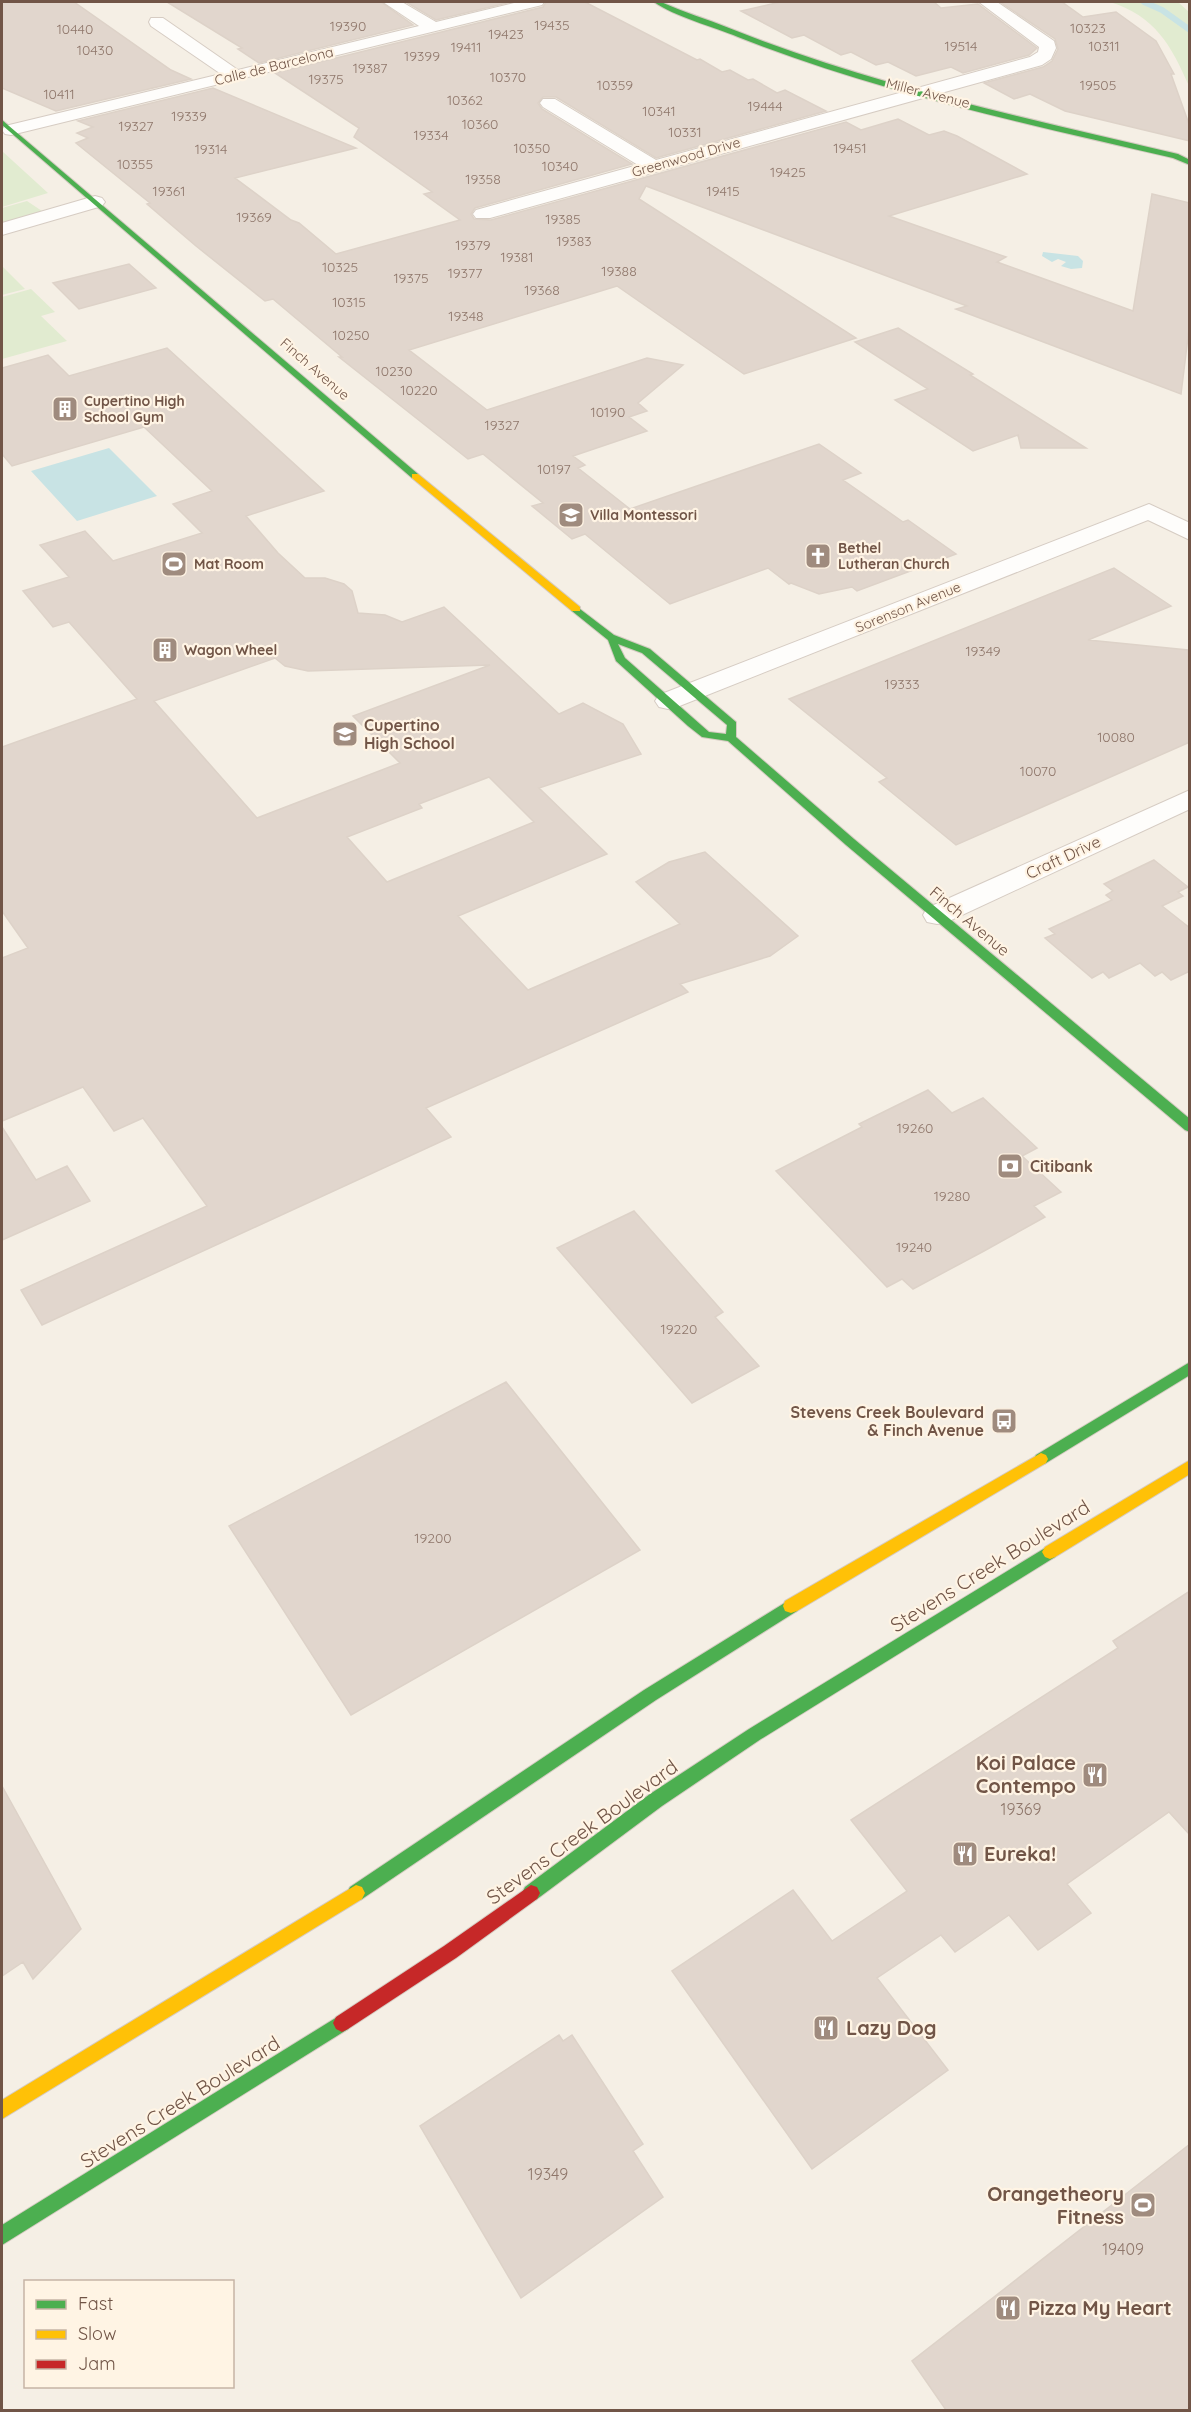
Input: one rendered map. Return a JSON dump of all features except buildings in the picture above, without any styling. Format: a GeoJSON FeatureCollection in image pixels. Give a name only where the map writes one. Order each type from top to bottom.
{"type":"FeatureCollection","features":[{"type":"Feature","properties":{"kind":"main road","name":"Miller Avenue"},"geometry":{"type":"LineString","coordinates":[[657,2],[675,12],[702,20],[777,52],[810,63],[915,94],[1175,156],[1190,163]]}},
{"type":"Feature","properties":{"kind":"main road"},"geometry":{"type":"LineString","coordinates":[[675,12],[684,28]]}},
{"type":"Feature","properties":{"kind":"main road","name":"Miller Avenue"},"geometry":{"type":"LineString","coordinates":[[868,95],[1165,168],[1190,170]]}},
{"type":"Feature","properties":{"kind":"main road","name":"Finch Avenue"},"geometry":{"type":"LineString","coordinates":[[6,126],[423,484],[610,637],[646,651],[732,724],[731,738]]}},
{"type":"Feature","properties":{"kind":"main road","name":"Finch Avenue"},"geometry":{"type":"LineString","coordinates":[[610,637],[621,659],[706,735],[731,738],[937,915],[1190,1127]]}},
{"type":"Feature","properties":{"kind":"main road"},"geometry":{"type":"LineString","coordinates":[[2,2110],[363,1889],[650,1695],[814,1591],[976,1498],[1190,1368]]}},
{"type":"Feature","properties":{"kind":"main road","name":"Stevens Creek Boulevard"},"geometry":{"type":"LineString","coordinates":[[2,2236],[374,2002],[468,1939],[656,1800],[755,1734],[1190,1466]]}},
{"type":"Feature","properties":{"kind":"street"},"geometry":{"type":"LineString","coordinates":[[391,2],[433,27]]}},
{"type":"Feature","properties":{"kind":"street","name":"Calle de Barcelona"},"geometry":{"type":"LineString","coordinates":[[6,126],[234,75],[536,2]]}},
{"type":"Feature","properties":{"kind":"street","name":"Greenwood Drive"},"geometry":{"type":"LineString","coordinates":[[483,214],[1036,61],[1047,53],[1048,45],[987,2]]}},
{"type":"Feature","properties":{"kind":"street"},"geometry":{"type":"LineString","coordinates":[[157,22],[234,75]]}},
{"type":"Feature","properties":{"kind":"street"},"geometry":{"type":"LineString","coordinates":[[549,103],[654,166]]}},
{"type":"Feature","properties":{"kind":"street"},"geometry":{"type":"LineString","coordinates":[[2,228],[95,202]]}},
{"type":"Feature","properties":{"kind":"street","name":"Sorenson Avenue"},"geometry":{"type":"LineString","coordinates":[[668,701],[1149,511],[1190,533]]}},
{"type":"Feature","properties":{"kind":"street","name":"Craft Drive"},"geometry":{"type":"LineString","coordinates":[[937,915],[1190,798]]}},
{"type":"Feature","properties":{"kind":"green space"},"geometry":{"type":"Polygon","coordinates":[[[1110,2],[1178,2],[1189,12],[1189,86],[1160,34],[1139,15],[1110,2]]]}},
{"type":"Feature","properties":{"kind":"green space"},"geometry":{"type":"Polygon","coordinates":[[[2,151],[48,193],[2,207],[2,151]]]}},
{"type":"Feature","properties":{"kind":"green space"},"geometry":{"type":"Polygon","coordinates":[[[27,201],[42,211],[2,223],[2,208],[27,201]]]}},
{"type":"Feature","properties":{"kind":"green space"},"geometry":{"type":"Polygon","coordinates":[[[2,266],[25,289],[2,295],[2,266]]]}},
{"type":"Feature","properties":{"kind":"green space"},"geometry":{"type":"Polygon","coordinates":[[[31,289],[55,312],[41,316],[67,341],[2,359],[2,297],[31,289]]]}},
{"type":"Feature","properties":{"kind":"water"},"geometry":{"type":"Polygon","coordinates":[[[1043,252],[1078,256],[1083,261],[1082,268],[1071,269],[1061,266],[1066,262],[1058,259],[1052,262],[1042,256],[1043,252]]]}},
{"type":"Feature","properties":{"kind":"water"},"geometry":{"type":"Polygon","coordinates":[[[109,448],[157,496],[77,521],[31,471],[109,448]]]}},
{"type":"Feature","properties":{"kind":"waterway"},"geometry":{"type":"LineString","coordinates":[[1144,2],[1162,10],[1190,30]]}},
{"type":"Feature","properties":{"kind":"traffic: fast"},"geometry":{"type":"LineString","coordinates":[[657,2],[768,46],[883,84],[999,115],[1175,156],[1190,163]]}},
{"type":"Feature","properties":{"kind":"traffic: fast"},"geometry":{"type":"LineString","coordinates":[[2,122],[415,476]]}},
{"type":"Feature","properties":{"kind":"traffic: fast"},"geometry":{"type":"LineString","coordinates":[[576,609],[610,637],[646,651],[732,724],[731,738]]}},
{"type":"Feature","properties":{"kind":"traffic: fast"},"geometry":{"type":"LineString","coordinates":[[612,641],[620,659],[692,724],[706,735],[731,738],[850,842],[1190,1127]]}},
{"type":"Feature","properties":{"kind":"traffic: fast"},"geometry":{"type":"LineString","coordinates":[[1041,1459],[1190,1368]]}},
{"type":"Feature","properties":{"kind":"traffic: fast"},"geometry":{"type":"LineString","coordinates":[[531,1893],[656,1800],[755,1734],[1050,1552]]}},
{"type":"Feature","properties":{"kind":"traffic: fast"},"geometry":{"type":"LineString","coordinates":[[356,1893],[650,1695],[791,1606]]}},
{"type":"Feature","properties":{"kind":"traffic: fast"},"geometry":{"type":"LineString","coordinates":[[2,2236],[342,2023]]}},
{"type":"Feature","properties":{"kind":"traffic: slow"},"geometry":{"type":"LineString","coordinates":[[415,476],[576,609]]}},
{"type":"Feature","properties":{"kind":"traffic: slow"},"geometry":{"type":"LineString","coordinates":[[791,1606],[1041,1459]]}},
{"type":"Feature","properties":{"kind":"traffic: slow"},"geometry":{"type":"LineString","coordinates":[[1050,1552],[1190,1466]]}},
{"type":"Feature","properties":{"kind":"traffic: slow"},"geometry":{"type":"LineString","coordinates":[[2,2110],[356,1893]]}},
{"type":"Feature","properties":{"kind":"traffic: jam"},"geometry":{"type":"LineString","coordinates":[[342,2023],[450,1952],[531,1893]]}},
{"type":"Feature","properties":{"kind":"place","name":"Cupertino High School Gym"},"geometry":{"type":"Point","coordinates":[65,409]}},
{"type":"Feature","properties":{"kind":"place","name":"Villa Montessori"},"geometry":{"type":"Point","coordinates":[571,515]}},
{"type":"Feature","properties":{"kind":"place","name":"Bethel Lutheran Church"},"geometry":{"type":"Point","coordinates":[818,556]}},
{"type":"Feature","properties":{"kind":"place","name":"Mat Room"},"geometry":{"type":"Point","coordinates":[174,564]}},
{"type":"Feature","properties":{"kind":"place","name":"Wagon Wheel"},"geometry":{"type":"Point","coordinates":[165,650]}},
{"type":"Feature","properties":{"kind":"place","name":"Cupertino High School"},"geometry":{"type":"Point","coordinates":[345,734]}},
{"type":"Feature","properties":{"kind":"place","name":"Citibank"},"geometry":{"type":"Point","coordinates":[1010,1166]}},
{"type":"Feature","properties":{"kind":"place","name":"Stevens Creek Boulevard & Finch Avenue"},"geometry":{"type":"Point","coordinates":[1004,1421]}},
{"type":"Feature","properties":{"kind":"place","name":"Koi Palace Contempo"},"geometry":{"type":"Point","coordinates":[1095,1775]}},
{"type":"Feature","properties":{"kind":"place","name":"Eureka!"},"geometry":{"type":"Point","coordinates":[965,1854]}},
{"type":"Feature","properties":{"kind":"place","name":"Lazy Dog"},"geometry":{"type":"Point","coordinates":[826,2028]}},
{"type":"Feature","properties":{"kind":"place","name":"Orangetheory Fitness"},"geometry":{"type":"Point","coordinates":[1143,2205]}},
{"type":"Feature","properties":{"kind":"place","name":"Pizza My Heart"},"geometry":{"type":"Point","coordinates":[1008,2308]}}]}
